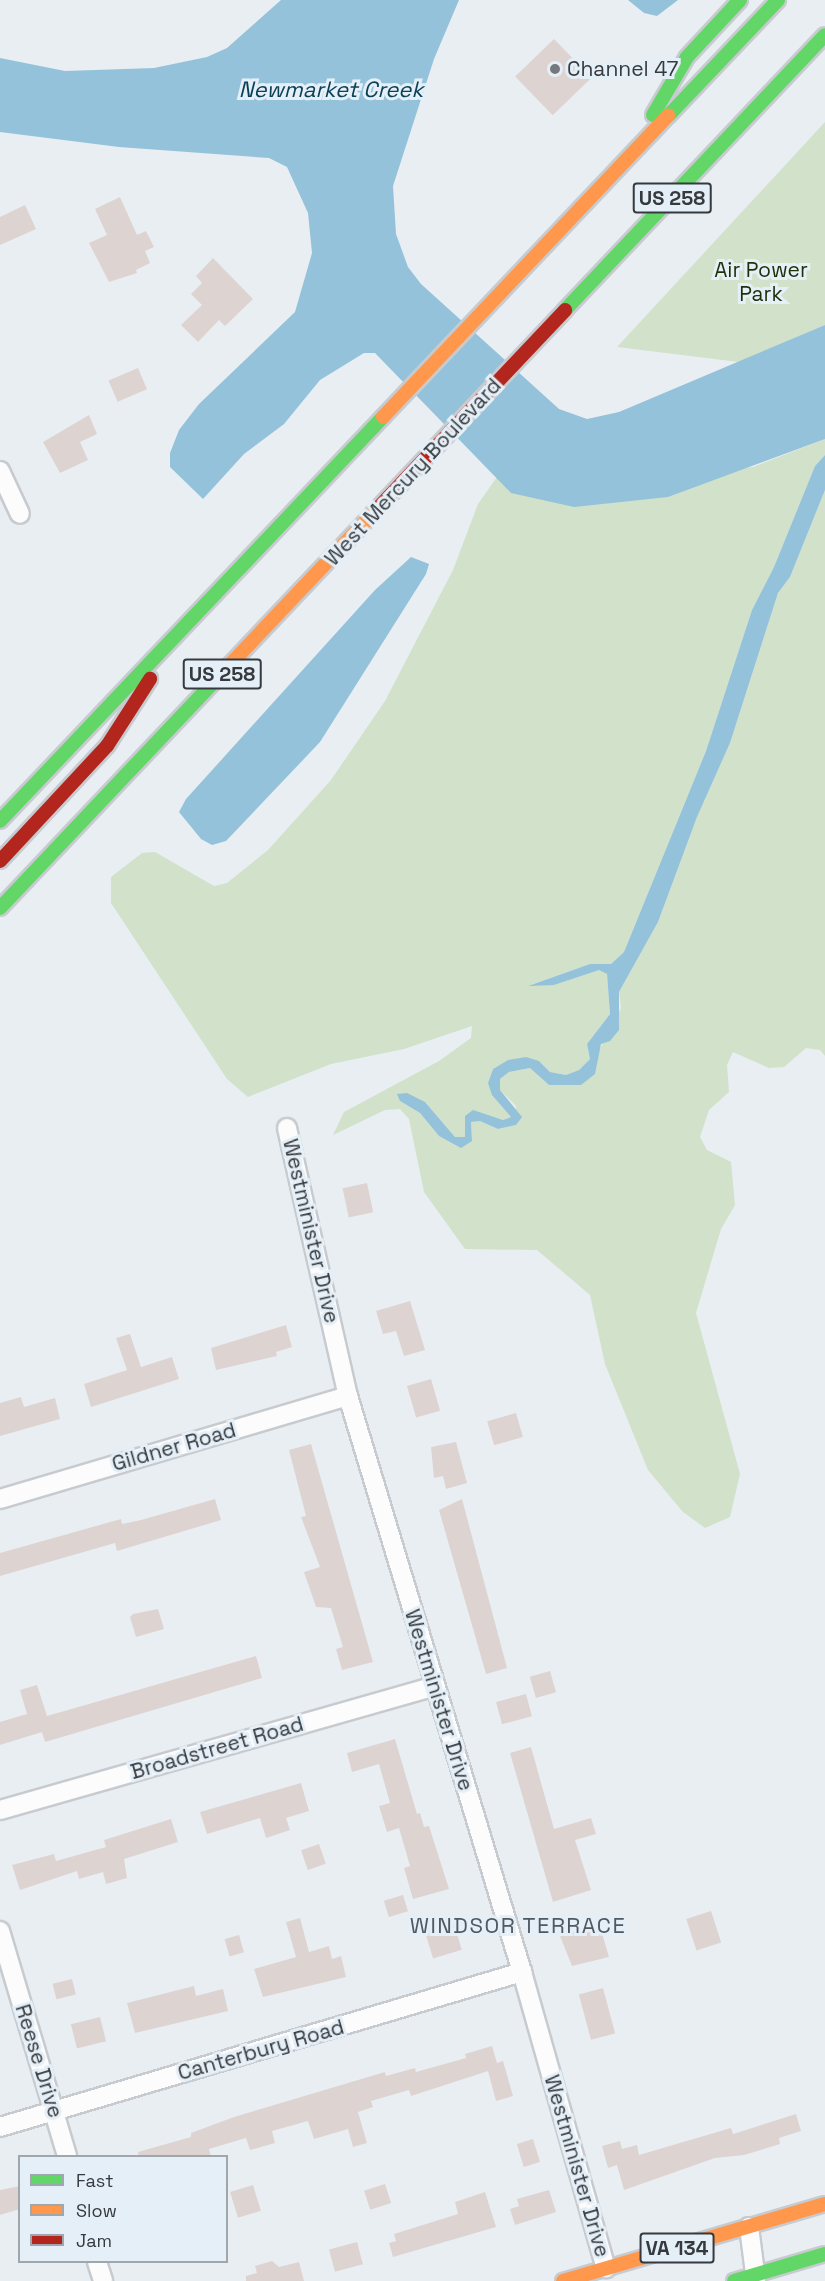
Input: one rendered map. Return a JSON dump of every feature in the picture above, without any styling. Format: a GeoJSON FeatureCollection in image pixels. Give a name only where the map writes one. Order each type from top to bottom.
{"type":"FeatureCollection","features":[{"type":"Feature","properties":{"kind":"main road"},"geometry":{"type":"LineString","coordinates":[[628,159],[687,57],[740,0]]}},
{"type":"Feature","properties":{"kind":"main road","name":"US 258"},"geometry":{"type":"LineString","coordinates":[[0,821],[778,0]]}},
{"type":"Feature","properties":{"kind":"main road","name":"West Mercury Boulevard"},"geometry":{"type":"LineString","coordinates":[[0,908],[825,35]]}},
{"type":"Feature","properties":{"kind":"main road"},"geometry":{"type":"LineString","coordinates":[[0,861],[107,746],[140,699],[169,643]]}},
{"type":"Feature","properties":{"kind":"main road","name":"VA 134"},"geometry":{"type":"LineString","coordinates":[[562,2281],[825,2204]]}},
{"type":"Feature","properties":{"kind":"main road","name":"VA 134"},"geometry":{"type":"LineString","coordinates":[[734,2281],[756,2278],[825,2254]]}},
{"type":"Feature","properties":{"kind":"street"},"geometry":{"type":"LineString","coordinates":[[0,471],[20,514]]}},
{"type":"Feature","properties":{"kind":"street","name":"Westminister Drive"},"geometry":{"type":"LineString","coordinates":[[287,1128],[348,1396],[522,1972],[606,2268]]}},
{"type":"Feature","properties":{"kind":"street","name":"Gildner Road"},"geometry":{"type":"LineString","coordinates":[[0,1499],[348,1396]]}},
{"type":"Feature","properties":{"kind":"street","name":"Broadstreet Road"},"geometry":{"type":"LineString","coordinates":[[0,1810],[434,1686]]}},
{"type":"Feature","properties":{"kind":"street","name":"Reese Drive"},"geometry":{"type":"LineString","coordinates":[[0,1931],[66,2155]]}},
{"type":"Feature","properties":{"kind":"street","name":"Canterbury Road"},"geometry":{"type":"LineString","coordinates":[[0,2127],[522,1972]]}},
{"type":"Feature","properties":{"kind":"street"},"geometry":{"type":"LineString","coordinates":[[749,2227],[756,2278]]}},
{"type":"Feature","properties":{"kind":"street"},"geometry":{"type":"LineString","coordinates":[[97,2263],[103,2281]]}},
{"type":"Feature","properties":{"kind":"green space","name":"Air Power Park"},"geometry":{"type":"Polygon","coordinates":[[[825,122],[825,325],[739,362],[617,347],[825,122]]]}},
{"type":"Feature","properties":{"kind":"green space"},"geometry":{"type":"Polygon","coordinates":[[[825,439],[825,455],[815,466],[774,567],[752,610],[706,751],[624,952],[611,964],[590,964],[530,985],[554,985],[600,969],[607,974],[610,1014],[587,1044],[590,1059],[579,1070],[566,1075],[550,1072],[539,1061],[508,1060],[493,1069],[488,1083],[512,1117],[503,1120],[473,1111],[465,1137],[455,1137],[425,1102],[400,1101],[420,1113],[439,1136],[472,1141],[471,1122],[480,1121],[498,1129],[516,1125],[516,1106],[500,1090],[500,1079],[509,1072],[530,1068],[549,1085],[581,1085],[621,1008],[619,992],[658,922],[697,817],[730,743],[778,593],[790,577],[825,490],[825,1056],[820,1050],[806,1048],[784,1067],[769,1068],[733,1052],[727,1065],[729,1092],[709,1110],[700,1137],[707,1150],[731,1162],[735,1205],[721,1229],[696,1313],[740,1474],[730,1517],[705,1528],[683,1512],[648,1470],[605,1364],[590,1295],[537,1250],[465,1249],[424,1192],[409,1119],[400,1109],[385,1110],[333,1135],[344,1112],[439,1061],[471,1038],[472,1026],[404,1049],[331,1064],[248,1097],[227,1079],[111,903],[111,877],[142,853],[155,852],[214,886],[227,883],[268,850],[331,780],[385,701],[453,570],[478,504],[497,477],[511,493],[753,467],[825,439]]]}},
{"type":"Feature","properties":{"kind":"water","name":"Newmarket Creek"},"geometry":{"type":"Polygon","coordinates":[[[281,0],[459,0],[434,59],[393,186],[396,234],[408,267],[421,284],[559,409],[587,419],[619,412],[825,325],[825,439],[668,497],[574,507],[511,493],[375,353],[364,353],[320,380],[284,424],[244,454],[203,499],[170,467],[170,453],[179,430],[199,404],[295,312],[312,253],[308,213],[287,167],[269,158],[119,147],[0,132],[0,58],[65,71],[154,68],[207,57],[227,48],[281,0]]]}},
{"type":"Feature","properties":{"kind":"water"},"geometry":{"type":"Polygon","coordinates":[[[628,0],[678,0],[657,16],[644,13],[628,0]]]}},
{"type":"Feature","properties":{"kind":"water"},"geometry":{"type":"Polygon","coordinates":[[[825,455],[825,490],[790,577],[778,593],[730,743],[697,817],[658,922],[619,992],[619,1030],[610,1041],[601,1044],[595,1074],[581,1085],[549,1085],[530,1068],[509,1072],[500,1079],[500,1090],[522,1117],[516,1125],[498,1129],[480,1121],[471,1122],[472,1141],[461,1148],[439,1136],[420,1113],[400,1101],[397,1094],[407,1093],[425,1102],[455,1137],[465,1137],[465,1116],[473,1110],[503,1120],[511,1117],[492,1095],[488,1083],[493,1069],[508,1060],[526,1057],[539,1061],[550,1072],[566,1075],[579,1070],[590,1059],[587,1044],[610,1014],[607,974],[599,970],[554,985],[528,986],[590,964],[611,964],[624,952],[706,751],[752,610],[774,567],[815,466],[825,455]]]}},
{"type":"Feature","properties":{"kind":"water"},"geometry":{"type":"Polygon","coordinates":[[[411,557],[429,564],[426,574],[320,742],[226,841],[212,845],[201,839],[179,812],[186,799],[375,590],[411,557]]]}},
{"type":"Feature","properties":{"kind":"building","name":"Channel 47"},"geometry":{"type":"Polygon","coordinates":[[[554,39],[592,78],[553,115],[515,77],[554,39]]]}},
{"type":"Feature","properties":{"kind":"building"},"geometry":{"type":"Polygon","coordinates":[[[120,197],[137,235],[146,231],[154,247],[145,251],[150,263],[136,270],[137,273],[109,282],[89,243],[107,235],[95,209],[120,197]]]}},
{"type":"Feature","properties":{"kind":"building"},"geometry":{"type":"Polygon","coordinates":[[[25,205],[36,229],[0,245],[0,217],[25,205]]]}},
{"type":"Feature","properties":{"kind":"building"},"geometry":{"type":"Polygon","coordinates":[[[213,258],[253,299],[225,326],[219,320],[198,342],[181,325],[202,305],[191,294],[202,283],[196,276],[213,258]]]}},
{"type":"Feature","properties":{"kind":"building"},"geometry":{"type":"Polygon","coordinates":[[[138,368],[147,389],[118,402],[109,381],[138,368]]]}},
{"type":"Feature","properties":{"kind":"building"},"geometry":{"type":"Polygon","coordinates":[[[89,415],[97,434],[80,442],[88,460],[60,473],[43,442],[89,415]]]}},
{"type":"Feature","properties":{"kind":"building"},"geometry":{"type":"Polygon","coordinates":[[[367,1183],[373,1212],[349,1218],[343,1188],[367,1183]]]}},
{"type":"Feature","properties":{"kind":"building"},"geometry":{"type":"Polygon","coordinates":[[[410,1301],[425,1350],[404,1356],[396,1331],[383,1334],[376,1311],[410,1301]]]}},
{"type":"Feature","properties":{"kind":"building"},"geometry":{"type":"Polygon","coordinates":[[[286,1325],[292,1347],[276,1352],[277,1356],[216,1370],[211,1348],[286,1325]]]}},
{"type":"Feature","properties":{"kind":"building"},"geometry":{"type":"Polygon","coordinates":[[[130,1334],[141,1367],[172,1357],[179,1379],[91,1407],[84,1384],[127,1370],[116,1338],[130,1334]]]}},
{"type":"Feature","properties":{"kind":"building"},"geometry":{"type":"Polygon","coordinates":[[[431,1379],[440,1411],[416,1418],[407,1386],[431,1379]]]}},
{"type":"Feature","properties":{"kind":"building"},"geometry":{"type":"Polygon","coordinates":[[[21,1397],[24,1407],[55,1398],[60,1419],[0,1436],[0,1403],[21,1397]]]}},
{"type":"Feature","properties":{"kind":"building"},"geometry":{"type":"Polygon","coordinates":[[[516,1413],[523,1437],[494,1445],[487,1421],[516,1413]]]}},
{"type":"Feature","properties":{"kind":"building"},"geometry":{"type":"Polygon","coordinates":[[[456,1442],[467,1483],[446,1489],[443,1476],[434,1478],[431,1447],[456,1442]]]}},
{"type":"Feature","properties":{"kind":"building"},"geometry":{"type":"Polygon","coordinates":[[[311,1444],[373,1662],[342,1670],[336,1649],[343,1647],[331,1608],[316,1607],[304,1572],[320,1567],[301,1517],[306,1516],[289,1450],[311,1444]]]}},
{"type":"Feature","properties":{"kind":"building"},"geometry":{"type":"Polygon","coordinates":[[[215,1499],[221,1520],[117,1551],[115,1543],[0,1576],[0,1553],[121,1519],[122,1524],[141,1520],[215,1499]]]}},
{"type":"Feature","properties":{"kind":"building"},"geometry":{"type":"Polygon","coordinates":[[[462,1499],[507,1668],[486,1674],[439,1510],[462,1499]]]}},
{"type":"Feature","properties":{"kind":"building"},"geometry":{"type":"Polygon","coordinates":[[[158,1609],[164,1629],[136,1637],[130,1617],[133,1614],[158,1609]]]}},
{"type":"Feature","properties":{"kind":"building"},"geometry":{"type":"Polygon","coordinates":[[[256,1656],[262,1678],[45,1742],[42,1732],[0,1745],[0,1722],[27,1714],[20,1690],[37,1685],[47,1716],[256,1656]]]}},
{"type":"Feature","properties":{"kind":"building"},"geometry":{"type":"Polygon","coordinates":[[[550,1671],[556,1692],[536,1698],[530,1677],[550,1671]]]}},
{"type":"Feature","properties":{"kind":"building"},"geometry":{"type":"Polygon","coordinates":[[[526,1694],[532,1716],[502,1724],[496,1702],[526,1694]]]}},
{"type":"Feature","properties":{"kind":"building"},"geometry":{"type":"Polygon","coordinates":[[[395,1739],[417,1814],[420,1813],[424,1827],[429,1826],[449,1889],[413,1899],[404,1868],[410,1866],[399,1828],[387,1832],[379,1806],[390,1803],[379,1764],[352,1772],[347,1753],[395,1739]]]}},
{"type":"Feature","properties":{"kind":"building"},"geometry":{"type":"Polygon","coordinates":[[[531,1747],[554,1829],[591,1818],[596,1834],[575,1840],[591,1890],[553,1902],[510,1753],[531,1747]]]}},
{"type":"Feature","properties":{"kind":"building"},"geometry":{"type":"Polygon","coordinates":[[[301,1783],[309,1811],[286,1818],[290,1830],[266,1838],[260,1818],[207,1834],[200,1812],[301,1783]]]}},
{"type":"Feature","properties":{"kind":"building"},"geometry":{"type":"Polygon","coordinates":[[[171,1819],[178,1842],[124,1859],[127,1878],[106,1884],[103,1872],[79,1879],[77,1871],[20,1890],[12,1865],[54,1854],[56,1861],[106,1847],[104,1840],[171,1819]]]}},
{"type":"Feature","properties":{"kind":"building"},"geometry":{"type":"Polygon","coordinates":[[[319,1844],[326,1864],[308,1870],[301,1850],[319,1844]]]}},
{"type":"Feature","properties":{"kind":"building"},"geometry":{"type":"Polygon","coordinates":[[[403,1895],[408,1911],[389,1917],[384,1901],[403,1895]]]}},
{"type":"Feature","properties":{"kind":"building"},"geometry":{"type":"Polygon","coordinates":[[[711,1911],[721,1942],[696,1950],[686,1919],[711,1911]]]}},
{"type":"Feature","properties":{"kind":"building"},"geometry":{"type":"Polygon","coordinates":[[[300,1918],[309,1952],[329,1946],[332,1959],[341,1956],[346,1977],[263,1997],[254,1969],[296,1957],[286,1922],[300,1918]]]}},
{"type":"Feature","properties":{"kind":"building"},"geometry":{"type":"Polygon","coordinates":[[[453,1921],[462,1950],[433,1958],[424,1930],[453,1921]]]}},
{"type":"Feature","properties":{"kind":"building"},"geometry":{"type":"Polygon","coordinates":[[[599,1923],[609,1957],[572,1966],[560,1936],[599,1923]]]}},
{"type":"Feature","properties":{"kind":"building"},"geometry":{"type":"Polygon","coordinates":[[[239,1935],[244,1952],[230,1956],[225,1939],[239,1935]]]}},
{"type":"Feature","properties":{"kind":"building"},"geometry":{"type":"Polygon","coordinates":[[[72,1979],[76,1995],[56,1999],[53,1984],[72,1979]]]}},
{"type":"Feature","properties":{"kind":"building"},"geometry":{"type":"Polygon","coordinates":[[[194,1986],[196,1996],[223,1989],[228,2011],[135,2033],[127,2003],[194,1986]]]}},
{"type":"Feature","properties":{"kind":"building"},"geometry":{"type":"Polygon","coordinates":[[[603,1988],[615,2033],[591,2040],[579,1994],[603,1988]]]}},
{"type":"Feature","properties":{"kind":"building"},"geometry":{"type":"Polygon","coordinates":[[[100,2017],[106,2041],[77,2049],[71,2024],[100,2017]]]}},
{"type":"Feature","properties":{"kind":"building"},"geometry":{"type":"Polygon","coordinates":[[[492,2046],[497,2063],[503,2061],[513,2096],[496,2101],[488,2071],[411,2096],[409,2090],[371,2101],[373,2107],[358,2112],[367,2143],[353,2147],[348,2129],[314,2139],[308,2121],[272,2131],[275,2143],[250,2150],[246,2138],[209,2149],[210,2155],[139,2155],[138,2152],[191,2137],[191,2133],[234,2117],[385,2072],[386,2076],[415,2068],[416,2072],[466,2058],[465,2054],[492,2046]]]}},
{"type":"Feature","properties":{"kind":"building"},"geometry":{"type":"Polygon","coordinates":[[[796,2114],[801,2131],[779,2138],[780,2144],[744,2155],[715,2158],[624,2190],[617,2165],[608,2168],[602,2146],[620,2141],[622,2149],[637,2145],[639,2155],[731,2128],[733,2134],[796,2114]]]}},
{"type":"Feature","properties":{"kind":"building"},"geometry":{"type":"Polygon","coordinates":[[[533,2139],[540,2162],[524,2167],[517,2144],[533,2139]]]}},
{"type":"Feature","properties":{"kind":"building"},"geometry":{"type":"Polygon","coordinates":[[[385,2184],[391,2203],[370,2210],[364,2191],[385,2184]]]}},
{"type":"Feature","properties":{"kind":"building"},"geometry":{"type":"Polygon","coordinates":[[[253,2185],[261,2211],[238,2218],[230,2192],[253,2185]]]}},
{"type":"Feature","properties":{"kind":"building"},"geometry":{"type":"Polygon","coordinates":[[[18,2186],[18,2210],[0,2215],[0,2190],[18,2186]]]}},
{"type":"Feature","properties":{"kind":"building"},"geometry":{"type":"Polygon","coordinates":[[[549,2190],[556,2212],[515,2225],[510,2209],[519,2206],[517,2199],[549,2190]]]}},
{"type":"Feature","properties":{"kind":"building"},"geometry":{"type":"Polygon","coordinates":[[[485,2192],[496,2227],[393,2257],[389,2243],[396,2241],[394,2234],[458,2214],[455,2202],[485,2192]]]}},
{"type":"Feature","properties":{"kind":"building"},"geometry":{"type":"Polygon","coordinates":[[[357,2242],[363,2264],[335,2272],[329,2250],[357,2242]]]}},
{"type":"Feature","properties":{"kind":"building"},"geometry":{"type":"Polygon","coordinates":[[[272,2261],[279,2267],[299,2262],[304,2281],[246,2281],[246,2276],[257,2273],[255,2266],[272,2261]]]}},
{"type":"Feature","properties":{"kind":"traffic: fast"},"geometry":{"type":"LineString","coordinates":[[653,115],[687,57],[740,0]]}},
{"type":"Feature","properties":{"kind":"traffic: fast"},"geometry":{"type":"LineString","coordinates":[[668,116],[778,0]]}},
{"type":"Feature","properties":{"kind":"traffic: fast"},"geometry":{"type":"LineString","coordinates":[[565,310],[825,35]]}},
{"type":"Feature","properties":{"kind":"traffic: fast"},"geometry":{"type":"LineString","coordinates":[[0,821],[383,417]]}},
{"type":"Feature","properties":{"kind":"traffic: fast"},"geometry":{"type":"LineString","coordinates":[[0,908],[224,671]]}},
{"type":"Feature","properties":{"kind":"traffic: fast"},"geometry":{"type":"LineString","coordinates":[[734,2281],[825,2254]]}},
{"type":"Feature","properties":{"kind":"traffic: slow"},"geometry":{"type":"LineString","coordinates":[[383,417],[668,116]]}},
{"type":"Feature","properties":{"kind":"traffic: slow"},"geometry":{"type":"LineString","coordinates":[[224,671],[379,507]]}},
{"type":"Feature","properties":{"kind":"traffic: slow"},"geometry":{"type":"LineString","coordinates":[[563,2281],[825,2204]]}},
{"type":"Feature","properties":{"kind":"traffic: jam"},"geometry":{"type":"LineString","coordinates":[[379,507],[565,310]]}},
{"type":"Feature","properties":{"kind":"traffic: jam"},"geometry":{"type":"LineString","coordinates":[[0,861],[107,746],[150,679]]}},
{"type":"Feature","properties":{"kind":"place","name":"Channel 47"},"geometry":{"type":"Point","coordinates":[555,69]}},
{"type":"Feature","properties":{"kind":"district","name":"WINDSOR TERRACE"},"geometry":{"type":"Point","coordinates":[518,1926]}}]}
